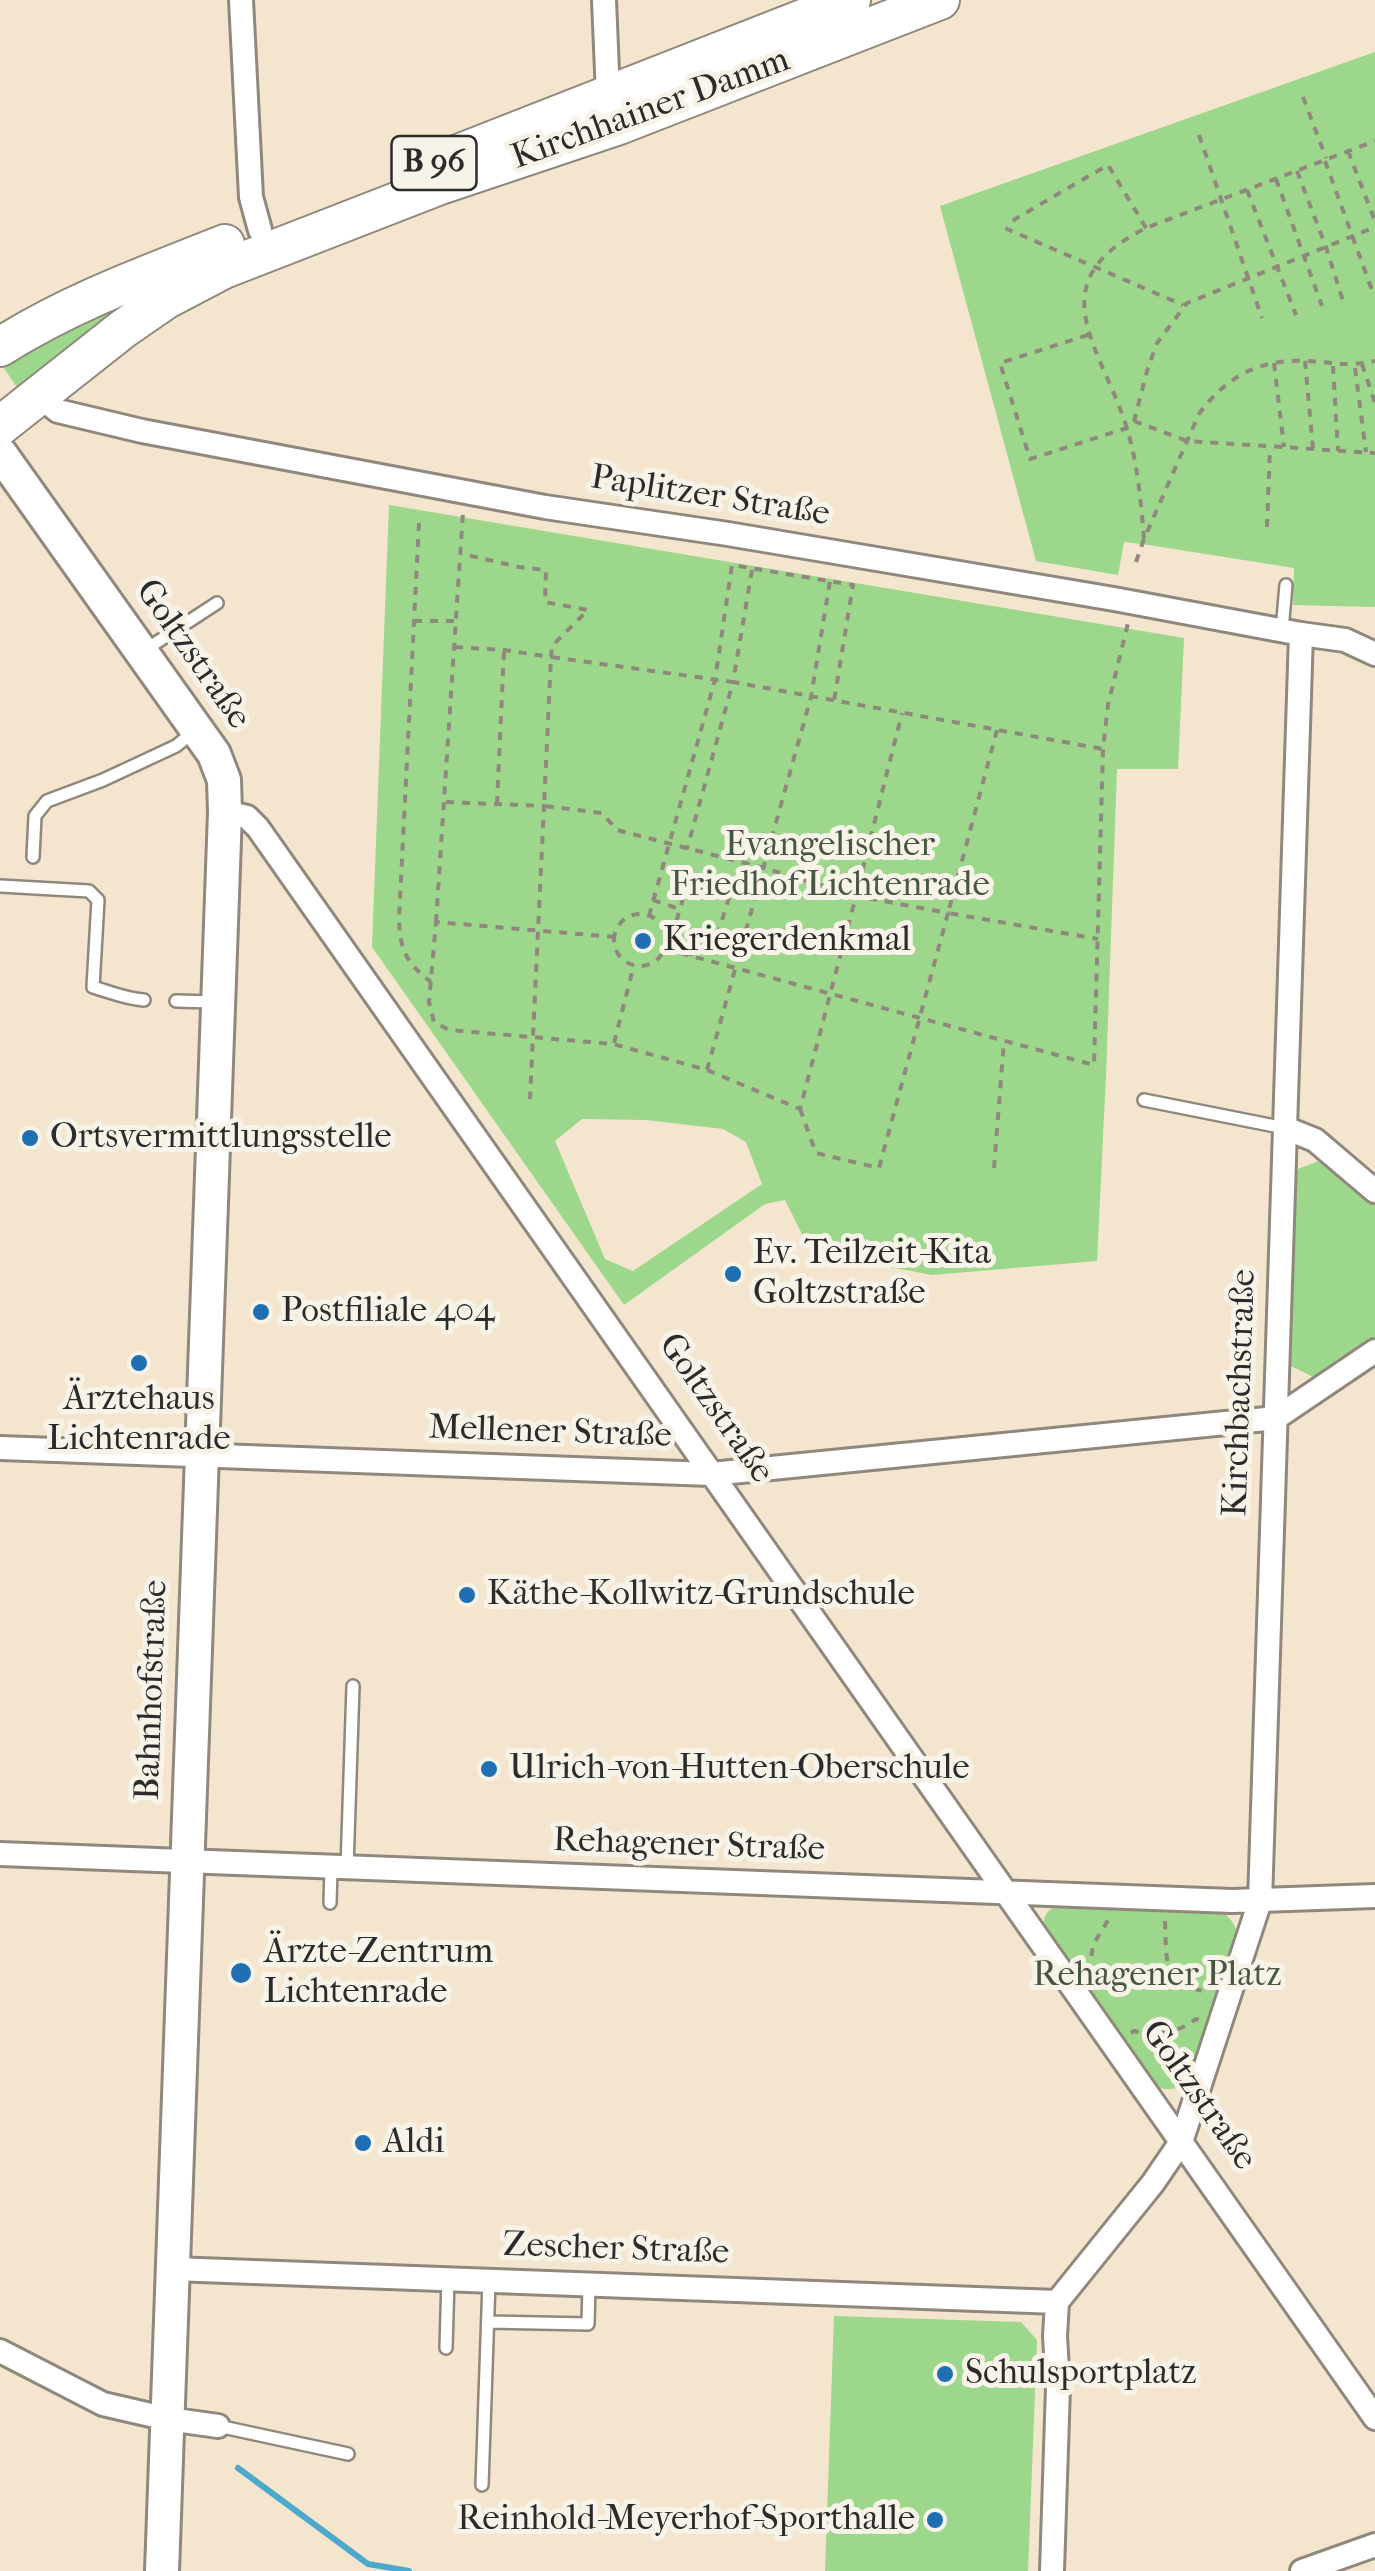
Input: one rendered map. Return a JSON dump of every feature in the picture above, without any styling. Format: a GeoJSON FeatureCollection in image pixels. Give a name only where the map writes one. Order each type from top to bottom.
{"type":"FeatureCollection","features":[{"type":"Feature","properties":{"kind":"main road","name":"Kirchhainer Damm"},"geometry":{"type":"LineString","coordinates":[[0,426],[123,329],[165,300],[224,269],[440,185],[614,110],[851,0]]}},
{"type":"Feature","properties":{"kind":"main road","name":"Kirchhainer Damm"},"geometry":{"type":"LineString","coordinates":[[0,347],[94,296],[260,230],[940,0]]}},
{"type":"Feature","properties":{"kind":"street"},"geometry":{"type":"LineString","coordinates":[[241,0],[250,198],[260,230]]}},
{"type":"Feature","properties":{"kind":"street"},"geometry":{"type":"LineString","coordinates":[[604,0],[614,110]]}},
{"type":"Feature","properties":{"kind":"street","name":"Paplitzer Straße"},"geometry":{"type":"LineString","coordinates":[[39,396],[58,412],[142,430],[465,492],[1345,640],[1375,654]]}},
{"type":"Feature","properties":{"kind":"street","name":"Goltzstraße"},"geometry":{"type":"LineString","coordinates":[[0,454],[220,766],[225,812],[247,817],[264,836],[1375,2418]]}},
{"type":"Feature","properties":{"kind":"street","name":"Kirchbachstraße"},"geometry":{"type":"LineString","coordinates":[[1056,2302],[1182,2142],[1260,1901],[1285,1128],[1292,632]]}},
{"type":"Feature","properties":{"kind":"street","name":"Bahnhofstraße"},"geometry":{"type":"LineString","coordinates":[[162,2571],[225,812]]}},
{"type":"Feature","properties":{"kind":"street"},"geometry":{"type":"LineString","coordinates":[[1285,1128],[1315,1140],[1375,1191]]}},
{"type":"Feature","properties":{"kind":"street"},"geometry":{"type":"LineString","coordinates":[[1276,1418],[1375,1351]]}},
{"type":"Feature","properties":{"kind":"street","name":"Mellener Straße"},"geometry":{"type":"LineString","coordinates":[[0,1448],[711,1474],[1276,1418]]}},
{"type":"Feature","properties":{"kind":"street","name":"Rehagener Straße"},"geometry":{"type":"LineString","coordinates":[[0,1854],[1009,1894],[1260,1901],[1375,1896]]}},
{"type":"Feature","properties":{"kind":"street","name":"Zescher Straße"},"geometry":{"type":"LineString","coordinates":[[173,2269],[1056,2302]]}},
{"type":"Feature","properties":{"kind":"street"},"geometry":{"type":"LineString","coordinates":[[1052,2571],[1058,2387],[1056,2302]]}},
{"type":"Feature","properties":{"kind":"street"},"geometry":{"type":"LineString","coordinates":[[0,2351],[104,2404],[168,2420],[218,2426]]}},
{"type":"Feature","properties":{"kind":"street"},"geometry":{"type":"LineString","coordinates":[[1302,2571],[1375,2545]]}},
{"type":"Feature","properties":{"kind":"lane"},"geometry":{"type":"LineString","coordinates":[[1286,585],[1292,632]]}},
{"type":"Feature","properties":{"kind":"lane"},"geometry":{"type":"LineString","coordinates":[[142,652],[218,603]]}},
{"type":"Feature","properties":{"kind":"lane"},"geometry":{"type":"LineString","coordinates":[[33,856],[35,816],[47,801],[176,746],[196,730]]}},
{"type":"Feature","properties":{"kind":"lane"},"geometry":{"type":"LineString","coordinates":[[0,886],[90,892],[98,900],[93,988],[144,1000]]}},
{"type":"Feature","properties":{"kind":"lane"},"geometry":{"type":"LineString","coordinates":[[176,1001],[218,1002]]}},
{"type":"Feature","properties":{"kind":"lane"},"geometry":{"type":"LineString","coordinates":[[1144,1100],[1285,1128]]}},
{"type":"Feature","properties":{"kind":"lane"},"geometry":{"type":"LineString","coordinates":[[330,1903],[339,1868],[352,1686]]}},
{"type":"Feature","properties":{"kind":"lane"},"geometry":{"type":"LineString","coordinates":[[446,2348],[448,2279]]}},
{"type":"Feature","properties":{"kind":"lane"},"geometry":{"type":"LineString","coordinates":[[482,2485],[489,2281]]}},
{"type":"Feature","properties":{"kind":"lane"},"geometry":{"type":"LineString","coordinates":[[488,2322],[588,2324],[589,2284]]}},
{"type":"Feature","properties":{"kind":"lane"},"geometry":{"type":"LineString","coordinates":[[218,2426],[348,2454]]}},
{"type":"Feature","properties":{"kind":"path"},"geometry":{"type":"LineString","coordinates":[[1302,97],[1373,293]]}},
{"type":"Feature","properties":{"kind":"path"},"geometry":{"type":"LineString","coordinates":[[1199,135],[1262,318]]}},
{"type":"Feature","properties":{"kind":"path"},"geometry":{"type":"LineString","coordinates":[[1144,539],[1140,479],[1127,428],[1084,318],[1087,286],[1096,267],[1109,250],[1146,228],[1375,141]]}},
{"type":"Feature","properties":{"kind":"path"},"geometry":{"type":"LineString","coordinates":[[1088,334],[1000,362],[1030,459],[1127,428],[1134,420],[1158,343],[1185,306],[1375,224],[1348,151]]}},
{"type":"Feature","properties":{"kind":"path"},"geometry":{"type":"LineString","coordinates":[[1146,228],[1108,165],[1015,219],[1007,229],[1185,306]]}},
{"type":"Feature","properties":{"kind":"path"},"geometry":{"type":"LineString","coordinates":[[1298,171],[1342,302]]}},
{"type":"Feature","properties":{"kind":"path"},"geometry":{"type":"LineString","coordinates":[[1276,179],[1322,306]]}},
{"type":"Feature","properties":{"kind":"path"},"geometry":{"type":"LineString","coordinates":[[1247,190],[1296,315]]}},
{"type":"Feature","properties":{"kind":"path"},"geometry":{"type":"LineString","coordinates":[[1305,361],[1313,449]]}},
{"type":"Feature","properties":{"kind":"path"},"geometry":{"type":"LineString","coordinates":[[1136,562],[1199,414],[1231,379],[1274,363],[1305,361],[1354,366],[1375,362]]}},
{"type":"Feature","properties":{"kind":"path"},"geometry":{"type":"LineString","coordinates":[[1274,363],[1284,447]]}},
{"type":"Feature","properties":{"kind":"path"},"geometry":{"type":"LineString","coordinates":[[1362,364],[1375,402]]}},
{"type":"Feature","properties":{"kind":"path"},"geometry":{"type":"LineString","coordinates":[[1333,365],[1338,451]]}},
{"type":"Feature","properties":{"kind":"path"},"geometry":{"type":"LineString","coordinates":[[1354,366],[1366,452]]}},
{"type":"Feature","properties":{"kind":"path"},"geometry":{"type":"LineString","coordinates":[[1134,420],[1187,441],[1375,453]]}},
{"type":"Feature","properties":{"kind":"path"},"geometry":{"type":"LineString","coordinates":[[1267,527],[1270,446]]}},
{"type":"Feature","properties":{"kind":"path"},"geometry":{"type":"LineString","coordinates":[[465,492],[431,982],[434,1022],[448,1030],[614,1044],[707,1070],[800,1109]]}},
{"type":"Feature","properties":{"kind":"path"},"geometry":{"type":"LineString","coordinates":[[419,522],[400,936],[413,968],[431,982]]}},
{"type":"Feature","properties":{"kind":"path"},"geometry":{"type":"LineString","coordinates":[[461,554],[546,570],[545,602],[588,610],[552,646],[530,1099]]}},
{"type":"Feature","properties":{"kind":"path"},"geometry":{"type":"LineString","coordinates":[[648,916],[715,680],[732,565],[853,585],[834,701]]}},
{"type":"Feature","properties":{"kind":"path"},"geometry":{"type":"LineString","coordinates":[[687,849],[733,682],[752,568]]}},
{"type":"Feature","properties":{"kind":"path"},"geometry":{"type":"LineString","coordinates":[[707,1070],[811,696],[830,581]]}},
{"type":"Feature","properties":{"kind":"path"},"geometry":{"type":"LineString","coordinates":[[664,948],[1094,1065],[1103,749],[1108,705],[1134,603]]}},
{"type":"Feature","properties":{"kind":"path"},"geometry":{"type":"LineString","coordinates":[[414,621],[457,620]]}},
{"type":"Feature","properties":{"kind":"path"},"geometry":{"type":"LineString","coordinates":[[455,647],[504,650],[733,682],[1103,749]]}},
{"type":"Feature","properties":{"kind":"path"},"geometry":{"type":"LineString","coordinates":[[497,804],[504,650]]}},
{"type":"Feature","properties":{"kind":"path"},"geometry":{"type":"LineString","coordinates":[[902,713],[800,1109],[816,1153],[878,1168],[997,730]]}},
{"type":"Feature","properties":{"kind":"path"},"geometry":{"type":"LineString","coordinates":[[444,802],[602,813],[617,830],[856,896],[1098,939]]}},
{"type":"Feature","properties":{"kind":"path"},"geometry":{"type":"LineString","coordinates":[[687,885],[729,898],[716,940],[696,933],[674,926],[687,885]]}},
{"type":"Feature","properties":{"kind":"path"},"geometry":{"type":"LineString","coordinates":[[653,900],[680,909]]}},
{"type":"Feature","properties":{"kind":"path"},"geometry":{"type":"LineString","coordinates":[[648,916],[665,933],[664,948],[656,961],[634,966],[621,958],[614,937],[626,919],[648,916]]}},
{"type":"Feature","properties":{"kind":"path"},"geometry":{"type":"LineString","coordinates":[[436,922],[614,937]]}},
{"type":"Feature","properties":{"kind":"path"},"geometry":{"type":"LineString","coordinates":[[690,956],[696,933]]}},
{"type":"Feature","properties":{"kind":"path"},"geometry":{"type":"LineString","coordinates":[[614,1044],[634,966]]}},
{"type":"Feature","properties":{"kind":"path"},"geometry":{"type":"LineString","coordinates":[[994,1168],[1004,1041]]}},
{"type":"Feature","properties":{"kind":"path"},"geometry":{"type":"LineString","coordinates":[[1087,1971],[1094,1945],[1110,1917]]}},
{"type":"Feature","properties":{"kind":"path"},"geometry":{"type":"LineString","coordinates":[[1165,1919],[1166,1956],[1172,1973],[1187,1986],[1208,1993]]}},
{"type":"Feature","properties":{"kind":"path"},"geometry":{"type":"LineString","coordinates":[[1131,2033],[1162,2034],[1199,2020]]}},
{"type":"Feature","properties":{"kind":"green space"},"geometry":{"type":"Polygon","coordinates":[[[1375,52],[1375,607],[1293,605],[1294,568],[1142,544],[1124,542],[1118,575],[1036,561],[940,206],[1375,52]]]}},
{"type":"Feature","properties":{"kind":"green space"},"geometry":{"type":"Polygon","coordinates":[[[159,287],[22,395],[4,368],[58,335],[159,287]]]}},
{"type":"Feature","properties":{"kind":"green space","name":"Evangelischer Friedhof Lichtenrade"},"geometry":{"type":"Polygon","coordinates":[[[389,505],[1184,638],[1178,769],[1117,769],[1097,1261],[932,1275],[811,1252],[785,1200],[765,1204],[624,1305],[372,947],[389,505]],[[582,1119],[555,1141],[605,1259],[633,1271],[762,1184],[746,1142],[723,1129],[646,1120],[582,1119]]]}},
{"type":"Feature","properties":{"kind":"green space"},"geometry":{"type":"Polygon","coordinates":[[[1321,1160],[1375,1205],[1375,1338],[1315,1378],[1289,1362],[1296,1173],[1321,1160]]]}},
{"type":"Feature","properties":{"kind":"green space","name":"Rehagener Platz"},"geometry":{"type":"Polygon","coordinates":[[[1053,1908],[1223,1913],[1231,1920],[1236,1936],[1186,2084],[1172,2089],[1158,2087],[1045,1927],[1045,1916],[1053,1908]]]}},
{"type":"Feature","properties":{"kind":"green space"},"geometry":{"type":"Polygon","coordinates":[[[834,2316],[1021,2322],[1037,2340],[1028,2571],[825,2571],[834,2316]]]}},
{"type":"Feature","properties":{"kind":"waterway"},"geometry":{"type":"LineString","coordinates":[[238,2468],[368,2564],[409,2571]]}},
{"type":"Feature","properties":{"kind":"place","name":"Kriegerdenkmal"},"geometry":{"type":"Point","coordinates":[643,941]}},
{"type":"Feature","properties":{"kind":"place","name":"Ortsvermittlungsstelle"},"geometry":{"type":"Point","coordinates":[30,1138]}},
{"type":"Feature","properties":{"kind":"place","name":"Ev. Teilzeit-Kita Goltzstraße"},"geometry":{"type":"Point","coordinates":[733,1274]}},
{"type":"Feature","properties":{"kind":"place","name":"Postfiliale 404"},"geometry":{"type":"Point","coordinates":[261,1312]}},
{"type":"Feature","properties":{"kind":"place","name":"Ärztehaus Lichtenrade"},"geometry":{"type":"Point","coordinates":[139,1363]}},
{"type":"Feature","properties":{"kind":"place","name":"Käthe-Kollwitz-Grundschule"},"geometry":{"type":"Point","coordinates":[467,1595]}},
{"type":"Feature","properties":{"kind":"place","name":"Ulrich-von-Hutten-Oberschule"},"geometry":{"type":"Point","coordinates":[489,1769]}},
{"type":"Feature","properties":{"kind":"place","name":"Ärzte-Zentrum Lichtenrade"},"geometry":{"type":"Point","coordinates":[241,1973]}},
{"type":"Feature","properties":{"kind":"place","name":"Aldi"},"geometry":{"type":"Point","coordinates":[363,2143]}},
{"type":"Feature","properties":{"kind":"place","name":"Schulsportplatz"},"geometry":{"type":"Point","coordinates":[945,2374]}},
{"type":"Feature","properties":{"kind":"place","name":"Reinhold-Meyerhof-Sporthalle"},"geometry":{"type":"Point","coordinates":[935,2520]}}]}
